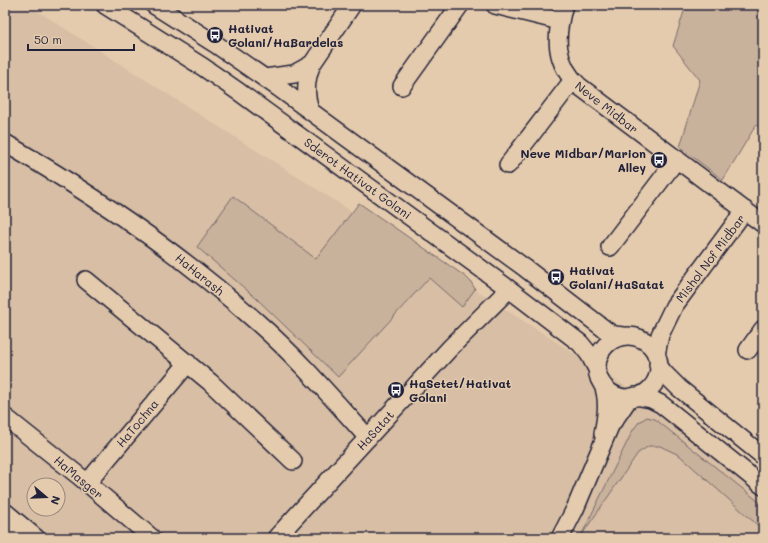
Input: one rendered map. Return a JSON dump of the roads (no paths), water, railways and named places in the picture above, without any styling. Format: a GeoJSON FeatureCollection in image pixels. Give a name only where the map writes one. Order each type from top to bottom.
{"type":"FeatureCollection","features":[{"type":"Feature","properties":{"kind":"street","name":"Sderot Hativat Golani"},"geometry":{"type":"LineString","coordinates":[[105,5],[239,92],[509,289],[580,343],[589,354],[597,369]]}},
{"type":"Feature","properties":{"kind":"street"},"geometry":{"type":"LineString","coordinates":[[154,5],[265,78],[525,268],[607,331],[614,335],[643,340],[652,348],[657,360],[675,384],[763,456]]}},
{"type":"Feature","properties":{"kind":"street"},"geometry":{"type":"LineString","coordinates":[[310,111],[306,89],[308,74],[312,64],[352,5]]}},
{"type":"Feature","properties":{"kind":"street"},"geometry":{"type":"LineString","coordinates":[[402,86],[460,5]]}},
{"type":"Feature","properties":{"kind":"street"},"geometry":{"type":"LineString","coordinates":[[495,5],[560,22]]}},
{"type":"Feature","properties":{"kind":"street","name":"Neve Midbar"},"geometry":{"type":"LineString","coordinates":[[564,5],[560,22],[558,46],[560,56],[567,73],[573,80],[763,224]]}},
{"type":"Feature","properties":{"kind":"street"},"geometry":{"type":"LineString","coordinates":[[265,78],[294,74],[312,64]]}},
{"type":"Feature","properties":{"kind":"street"},"geometry":{"type":"LineString","coordinates":[[508,165],[573,80]]}},
{"type":"Feature","properties":{"kind":"street","name":"HaHarash"},"geometry":{"type":"LineString","coordinates":[[5,143],[94,197],[150,235],[204,276],[258,322],[312,376],[368,438]]}},
{"type":"Feature","properties":{"kind":"street"},"geometry":{"type":"LineString","coordinates":[[610,247],[677,159]]}},
{"type":"Feature","properties":{"kind":"street","name":"Mishol Nof Midbar"},"geometry":{"type":"LineString","coordinates":[[626,336],[636,335],[647,330],[658,322],[674,306],[745,210]]}},
{"type":"Feature","properties":{"kind":"street"},"geometry":{"type":"LineString","coordinates":[[86,280],[210,382],[293,461]]}},
{"type":"Feature","properties":{"kind":"street","name":"HaSatat"},"geometry":{"type":"LineString","coordinates":[[276,538],[450,348],[509,289]]}},
{"type":"Feature","properties":{"kind":"street","name":"Mishol Nof Midbar"},"geometry":{"type":"LineString","coordinates":[[657,360],[660,335],[674,306]]}},
{"type":"Feature","properties":{"kind":"street"},"geometry":{"type":"LineString","coordinates":[[748,350],[763,329]]}},
{"type":"Feature","properties":{"kind":"street"},"geometry":{"type":"LineString","coordinates":[[597,456],[605,421],[606,394],[598,375],[597,369],[599,356],[605,346],[614,339],[626,336]]}},
{"type":"Feature","properties":{"kind":"street"},"geometry":{"type":"LineString","coordinates":[[560,538],[575,509],[610,426],[633,397],[646,391],[650,387],[656,376],[657,360]]}},
{"type":"Feature","properties":{"kind":"street","name":"HaTochna"},"geometry":{"type":"LineString","coordinates":[[87,483],[188,363]]}},
{"type":"Feature","properties":{"kind":"street"},"geometry":{"type":"LineString","coordinates":[[603,385],[607,390],[618,396],[651,399],[661,404],[763,486]]}},
{"type":"Feature","properties":{"kind":"street","name":"HaMasger"},"geometry":{"type":"LineString","coordinates":[[5,417],[152,538]]}},
{"type":"Feature","properties":{"kind":"street"},"geometry":{"type":"LineString","coordinates":[[6,538],[11,517],[36,538]]}},
{"type":"Feature","properties":{"kind":"place","name":"Hativat Golani/HaBardelas"},"geometry":{"type":"Point","coordinates":[215,35]}},
{"type":"Feature","properties":{"kind":"place","name":"Neve Midbar/Marion Alley"},"geometry":{"type":"Point","coordinates":[659,160]}},
{"type":"Feature","properties":{"kind":"place","name":"Hativat Golani/HaSatat"},"geometry":{"type":"Point","coordinates":[556,277]}},
{"type":"Feature","properties":{"kind":"place","name":"HaSetet/Hativat Golani"},"geometry":{"type":"Point","coordinates":[396,390]}}]}
